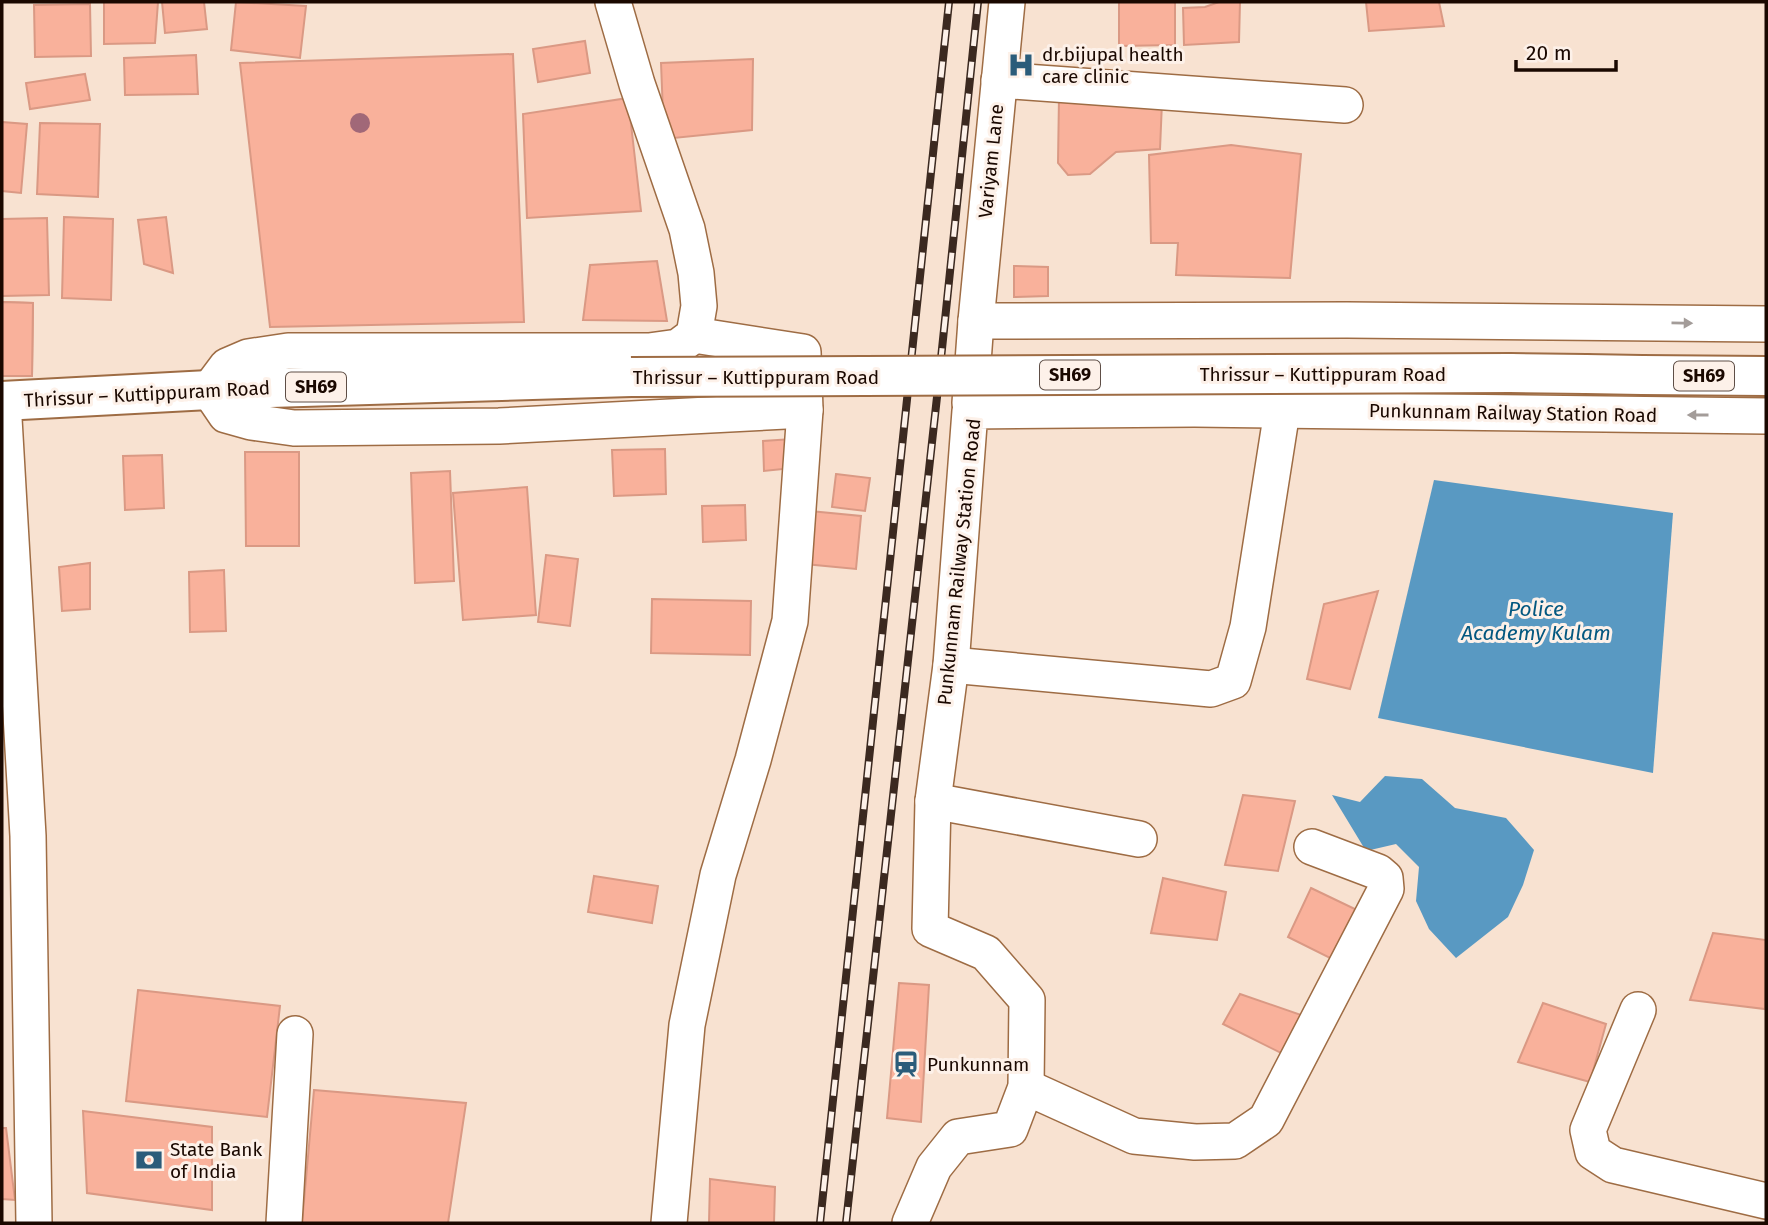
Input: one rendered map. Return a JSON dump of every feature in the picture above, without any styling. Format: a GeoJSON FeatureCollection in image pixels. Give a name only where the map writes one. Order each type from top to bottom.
{"type":"FeatureCollection","features":[{"type":"Feature","properties":{"kind":"main road","name":"Thrissur – Kuttippuram Road"},"geometry":{"type":"LineString","coordinates":[[2,401],[209,390],[631,377],[1510,373],[1766,376]]}},
{"type":"Feature","properties":{"kind":"street"},"geometry":{"type":"LineString","coordinates":[[613,2],[637,84],[687,229],[696,273],[699,306],[694,335],[678,347],[649,351],[288,351],[248,357],[227,366],[209,390],[226,415],[251,422],[294,428],[499,426],[805,410]]}},
{"type":"Feature","properties":{"kind":"street","name":"Variyam Lane"},"geometry":{"type":"LineString","coordinates":[[970,411],[976,321],[1007,2]]}},
{"type":"Feature","properties":{"kind":"street"},"geometry":{"type":"LineString","coordinates":[[999,80],[1345,106]]}},
{"type":"Feature","properties":{"kind":"street"},"geometry":{"type":"LineString","coordinates":[[976,321],[1766,324]]}},
{"type":"Feature","properties":{"kind":"street"},"geometry":{"type":"LineString","coordinates":[[1614,322],[1614,415]]}},
{"type":"Feature","properties":{"kind":"street"},"geometry":{"type":"LineString","coordinates":[[669,1223],[687,1025],[718,875],[753,760],[790,621],[805,410],[803,352],[694,335]]}},
{"type":"Feature","properties":{"kind":"street"},"geometry":{"type":"LineString","coordinates":[[2,401],[28,836],[34,1223]]}},
{"type":"Feature","properties":{"kind":"street","name":"Punkunnam Railway Station Road"},"geometry":{"type":"LineString","coordinates":[[910,1223],[934,1167],[958,1137],[1010,1129],[1026,1087],[1027,1000],[986,953],[930,929],[933,801],[951,665],[970,411],[1194,409],[1766,416]]}},
{"type":"Feature","properties":{"kind":"street"},"geometry":{"type":"LineString","coordinates":[[951,665],[1211,689],[1233,681],[1248,627],[1282,411]]}},
{"type":"Feature","properties":{"kind":"street"},"geometry":{"type":"LineString","coordinates":[[933,801],[1139,839]]}},
{"type":"Feature","properties":{"kind":"street"},"geometry":{"type":"LineString","coordinates":[[1026,1087],[1134,1136],[1195,1142],[1235,1141],[1266,1120],[1386,889],[1385,878],[1378,872],[1312,847]]}},
{"type":"Feature","properties":{"kind":"street"},"geometry":{"type":"LineString","coordinates":[[1638,1010],[1588,1130],[1593,1152],[1613,1165],[1766,1201]]}},
{"type":"Feature","properties":{"kind":"street"},"geometry":{"type":"LineString","coordinates":[[284,1223],[296,1034]]}},
{"type":"Feature","properties":{"kind":"water","name":"Police Academy Kulam"},"geometry":{"type":"Polygon","coordinates":[[[1434,480],[1673,513],[1653,773],[1378,718],[1434,480]]]}},
{"type":"Feature","properties":{"kind":"water"},"geometry":{"type":"Polygon","coordinates":[[[1385,776],[1422,779],[1455,808],[1506,818],[1534,850],[1523,885],[1508,917],[1456,958],[1429,929],[1416,901],[1419,867],[1396,844],[1366,851],[1332,795],[1360,802],[1385,776]]]}},
{"type":"Feature","properties":{"kind":"building"},"geometry":{"type":"Polygon","coordinates":[[[104,2],[158,2],[155,43],[104,44],[104,2]]]}},
{"type":"Feature","properties":{"kind":"building"},"geometry":{"type":"Polygon","coordinates":[[[162,2],[204,2],[207,29],[165,33],[162,2]]]}},
{"type":"Feature","properties":{"kind":"building"},"geometry":{"type":"Polygon","coordinates":[[[236,2],[306,6],[300,58],[231,50],[236,2]]]}},
{"type":"Feature","properties":{"kind":"building"},"geometry":{"type":"Polygon","coordinates":[[[1119,2],[1175,2],[1175,45],[1119,46],[1119,2]]]}},
{"type":"Feature","properties":{"kind":"building"},"geometry":{"type":"Polygon","coordinates":[[[1219,2],[1240,2],[1239,42],[1184,45],[1183,8],[1205,7],[1219,2]]]}},
{"type":"Feature","properties":{"kind":"building"},"geometry":{"type":"Polygon","coordinates":[[[1366,2],[1439,2],[1444,26],[1369,31],[1366,2]]]}},
{"type":"Feature","properties":{"kind":"building"},"geometry":{"type":"Polygon","coordinates":[[[90,4],[91,56],[35,57],[34,5],[90,4]]]}},
{"type":"Feature","properties":{"kind":"building"},"geometry":{"type":"Polygon","coordinates":[[[585,41],[590,73],[538,82],[533,49],[585,41]]]}},
{"type":"Feature","properties":{"kind":"building"},"geometry":{"type":"Polygon","coordinates":[[[513,54],[524,322],[270,327],[240,63],[513,54]]]}},
{"type":"Feature","properties":{"kind":"building"},"geometry":{"type":"Polygon","coordinates":[[[196,55],[198,94],[125,95],[124,58],[196,55]]]}},
{"type":"Feature","properties":{"kind":"building"},"geometry":{"type":"Polygon","coordinates":[[[753,59],[752,130],[664,139],[661,63],[753,59]]]}},
{"type":"Feature","properties":{"kind":"building"},"geometry":{"type":"Polygon","coordinates":[[[85,74],[90,100],[30,109],[26,83],[85,74]]]}},
{"type":"Feature","properties":{"kind":"building"},"geometry":{"type":"Polygon","coordinates":[[[1059,97],[1162,102],[1160,149],[1116,152],[1090,174],[1068,175],[1058,163],[1059,97]]]}},
{"type":"Feature","properties":{"kind":"building"},"geometry":{"type":"Polygon","coordinates":[[[628,98],[641,211],[527,218],[523,114],[628,98]]]}},
{"type":"Feature","properties":{"kind":"building"},"geometry":{"type":"Polygon","coordinates":[[[2,122],[27,124],[21,193],[2,191],[2,122]]]}},
{"type":"Feature","properties":{"kind":"building"},"geometry":{"type":"Polygon","coordinates":[[[40,123],[100,124],[98,197],[37,194],[40,123]]]}},
{"type":"Feature","properties":{"kind":"building"},"geometry":{"type":"Polygon","coordinates":[[[1231,145],[1301,154],[1290,278],[1176,275],[1178,243],[1151,243],[1149,155],[1231,145]]]}},
{"type":"Feature","properties":{"kind":"building"},"geometry":{"type":"Polygon","coordinates":[[[64,217],[113,219],[111,300],[62,298],[64,217]]]}},
{"type":"Feature","properties":{"kind":"building"},"geometry":{"type":"Polygon","coordinates":[[[166,217],[173,273],[144,264],[138,220],[166,217]]]}},
{"type":"Feature","properties":{"kind":"building"},"geometry":{"type":"Polygon","coordinates":[[[47,218],[49,295],[2,296],[2,219],[47,218]]]}},
{"type":"Feature","properties":{"kind":"building"},"geometry":{"type":"Polygon","coordinates":[[[657,261],[667,321],[583,320],[590,265],[657,261]]]}},
{"type":"Feature","properties":{"kind":"building"},"geometry":{"type":"Polygon","coordinates":[[[1014,266],[1048,267],[1048,296],[1014,297],[1014,266]]]}},
{"type":"Feature","properties":{"kind":"building"},"geometry":{"type":"Polygon","coordinates":[[[2,302],[33,303],[32,376],[2,376],[2,302]]]}},
{"type":"Feature","properties":{"kind":"building"},"geometry":{"type":"Polygon","coordinates":[[[2,302],[33,303],[32,376],[2,376],[2,302]]]}},
{"type":"Feature","properties":{"kind":"building"},"geometry":{"type":"Polygon","coordinates":[[[792,439],[792,468],[764,471],[763,441],[792,439]]]}},
{"type":"Feature","properties":{"kind":"building"},"geometry":{"type":"Polygon","coordinates":[[[665,449],[666,494],[614,496],[612,450],[665,449]]]}},
{"type":"Feature","properties":{"kind":"building"},"geometry":{"type":"Polygon","coordinates":[[[245,452],[299,452],[299,546],[246,546],[245,452]]]}},
{"type":"Feature","properties":{"kind":"building"},"geometry":{"type":"Polygon","coordinates":[[[162,455],[164,508],[125,510],[123,456],[162,455]]]}},
{"type":"Feature","properties":{"kind":"building"},"geometry":{"type":"Polygon","coordinates":[[[450,471],[454,581],[415,583],[411,473],[450,471]]]}},
{"type":"Feature","properties":{"kind":"building"},"geometry":{"type":"Polygon","coordinates":[[[836,474],[870,478],[865,511],[832,507],[836,474]]]}},
{"type":"Feature","properties":{"kind":"building"},"geometry":{"type":"Polygon","coordinates":[[[527,487],[536,615],[463,620],[453,493],[527,487]]]}},
{"type":"Feature","properties":{"kind":"building"},"geometry":{"type":"Polygon","coordinates":[[[745,505],[746,540],[703,542],[702,506],[745,505]]]}},
{"type":"Feature","properties":{"kind":"building"},"geometry":{"type":"Polygon","coordinates":[[[810,511],[861,516],[856,569],[805,564],[810,511]]]}},
{"type":"Feature","properties":{"kind":"building"},"geometry":{"type":"Polygon","coordinates":[[[546,555],[578,559],[570,626],[538,622],[546,555]]]}},
{"type":"Feature","properties":{"kind":"building"},"geometry":{"type":"Polygon","coordinates":[[[90,563],[90,609],[62,611],[59,567],[90,563]]]}},
{"type":"Feature","properties":{"kind":"building"},"geometry":{"type":"Polygon","coordinates":[[[224,570],[226,631],[190,632],[189,572],[224,570]]]}},
{"type":"Feature","properties":{"kind":"building"},"geometry":{"type":"Polygon","coordinates":[[[1378,591],[1350,689],[1307,679],[1324,604],[1378,591]]]}},
{"type":"Feature","properties":{"kind":"building"},"geometry":{"type":"Polygon","coordinates":[[[652,599],[751,601],[750,655],[651,653],[652,599]]]}},
{"type":"Feature","properties":{"kind":"building"},"geometry":{"type":"Polygon","coordinates":[[[1243,795],[1295,801],[1278,871],[1225,865],[1243,795]]]}},
{"type":"Feature","properties":{"kind":"building"},"geometry":{"type":"Polygon","coordinates":[[[594,876],[658,886],[652,923],[588,912],[594,876]]]}},
{"type":"Feature","properties":{"kind":"building"},"geometry":{"type":"Polygon","coordinates":[[[1163,878],[1226,892],[1217,940],[1151,933],[1163,878]]]}},
{"type":"Feature","properties":{"kind":"building"},"geometry":{"type":"Polygon","coordinates":[[[1311,888],[1359,911],[1334,960],[1288,937],[1311,888]]]}},
{"type":"Feature","properties":{"kind":"building"},"geometry":{"type":"Polygon","coordinates":[[[1713,933],[1766,940],[1765,1009],[1690,1000],[1713,933]]]}},
{"type":"Feature","properties":{"kind":"building"},"geometry":{"type":"Polygon","coordinates":[[[899,983],[929,985],[921,1122],[887,1118],[899,983]]]}},
{"type":"Feature","properties":{"kind":"building"},"geometry":{"type":"Polygon","coordinates":[[[138,990],[280,1006],[267,1117],[126,1101],[138,990]]]}},
{"type":"Feature","properties":{"kind":"building"},"geometry":{"type":"Polygon","coordinates":[[[1240,994],[1307,1017],[1289,1057],[1223,1024],[1240,994]]]}},
{"type":"Feature","properties":{"kind":"building"},"geometry":{"type":"Polygon","coordinates":[[[1543,1003],[1606,1024],[1590,1082],[1518,1062],[1543,1003]]]}},
{"type":"Feature","properties":{"kind":"building"},"geometry":{"type":"Polygon","coordinates":[[[314,1090],[466,1103],[448,1223],[302,1223],[314,1090]]]}},
{"type":"Feature","properties":{"kind":"building","name":"State Bank of India"},"geometry":{"type":"Polygon","coordinates":[[[83,1111],[212,1127],[212,1210],[87,1193],[83,1111]]]}},
{"type":"Feature","properties":{"kind":"building"},"geometry":{"type":"Polygon","coordinates":[[[2,1128],[6,1128],[15,1200],[2,1199],[2,1128]]]}},
{"type":"Feature","properties":{"kind":"building"},"geometry":{"type":"Polygon","coordinates":[[[710,1179],[775,1187],[774,1223],[709,1223],[710,1179]]]}},
{"type":"Feature","properties":{"kind":"railway"},"geometry":{"type":"LineString","coordinates":[[820,1223],[949,2]]}},
{"type":"Feature","properties":{"kind":"railway"},"geometry":{"type":"LineString","coordinates":[[846,1223],[978,2]]}},
{"type":"Feature","properties":{"kind":"place","name":"dr.bijupal health care clinic"},"geometry":{"type":"Point","coordinates":[1021,65]}},
{"type":"Feature","properties":{"kind":"place","name":"Punkunnam"},"geometry":{"type":"Point","coordinates":[906,1064]}},
{"type":"Feature","properties":{"kind":"place","name":"State Bank of India"},"geometry":{"type":"Point","coordinates":[149,1160]}}]}
